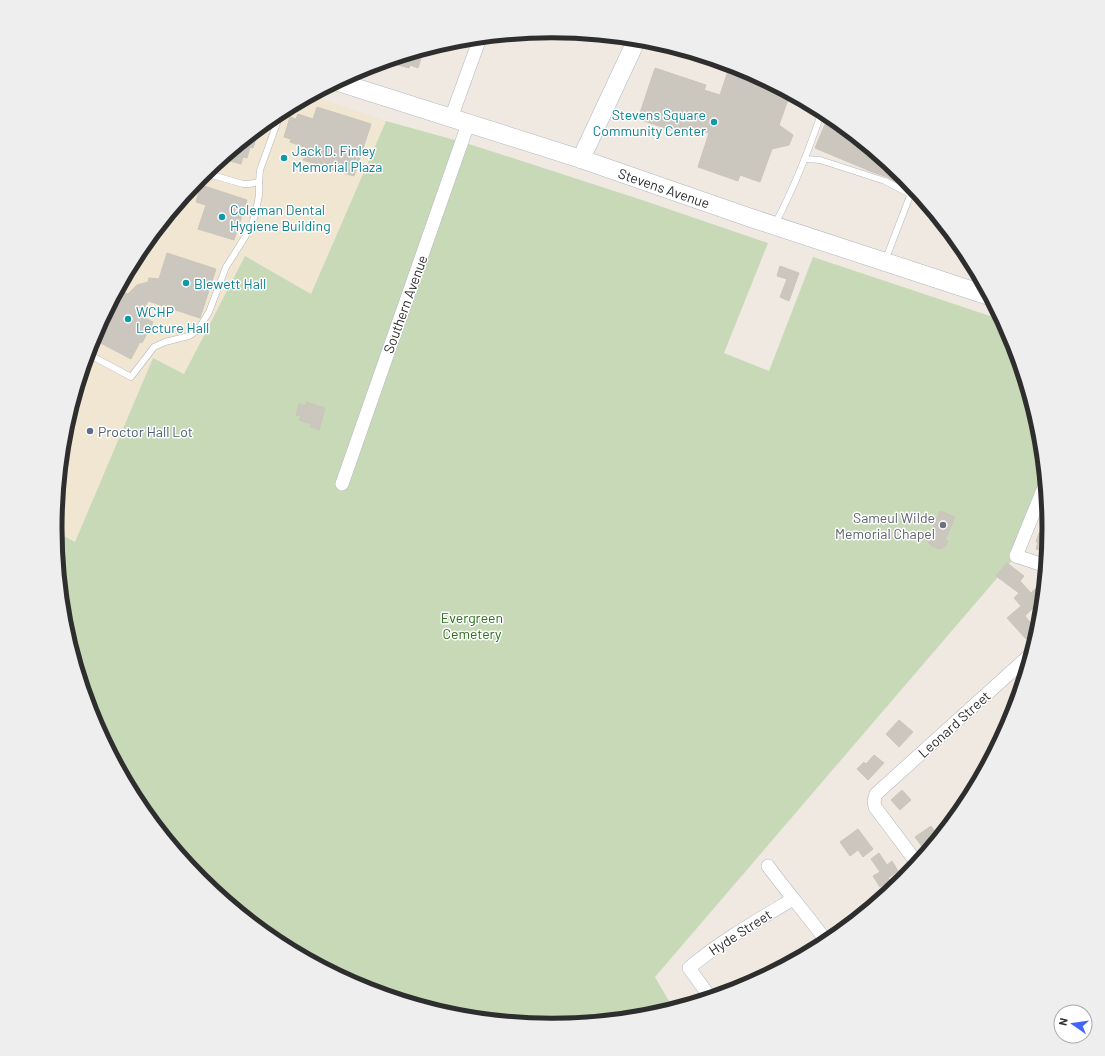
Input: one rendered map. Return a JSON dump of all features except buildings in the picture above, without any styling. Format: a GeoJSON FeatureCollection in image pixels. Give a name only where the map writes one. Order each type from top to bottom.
{"type":"FeatureCollection","features":[{"type":"Feature","properties":{"kind":"main road"},"geometry":{"type":"LineString","coordinates":[[581,159],[634,45]]}},
{"type":"Feature","properties":{"kind":"main road","name":"Stevens Avenue"},"geometry":{"type":"LineString","coordinates":[[346,84],[581,159],[983,294]]}},
{"type":"Feature","properties":{"kind":"street"},"geometry":{"type":"LineString","coordinates":[[451,118],[478,44]]}},
{"type":"Feature","properties":{"kind":"street","name":"Southern Avenue"},"geometry":{"type":"LineString","coordinates":[[342,484],[372,394],[468,124]]}},
{"type":"Feature","properties":{"kind":"street"},"geometry":{"type":"LineString","coordinates":[[1041,495],[1016,556],[1041,564]]}},
{"type":"Feature","properties":{"kind":"street","name":"Leonard Street"},"geometry":{"type":"LineString","coordinates":[[914,859],[875,807],[874,801],[876,794],[1024,660]]}},
{"type":"Feature","properties":{"kind":"street"},"geometry":{"type":"LineString","coordinates":[[768,866],[823,936]]}},
{"type":"Feature","properties":{"kind":"street","name":"Hyde Street"},"geometry":{"type":"LineString","coordinates":[[707,993],[689,968],[723,942],[793,899]]}},
{"type":"Feature","properties":{"kind":"lane"},"geometry":{"type":"LineString","coordinates":[[775,225],[784,209],[820,118]]}},
{"type":"Feature","properties":{"kind":"lane"},"geometry":{"type":"LineString","coordinates":[[94,357],[131,377],[154,347],[165,342],[188,336],[198,330],[209,312],[226,267],[252,224],[259,196],[258,182],[260,170],[277,123]]}},
{"type":"Feature","properties":{"kind":"lane"},"geometry":{"type":"LineString","coordinates":[[805,158],[820,160],[885,181],[910,194],[885,262]]}},
{"type":"Feature","properties":{"kind":"lane"},"geometry":{"type":"LineString","coordinates":[[213,175],[243,184],[258,182]]}},
{"type":"Feature","properties":{"kind":"shaded area"},"geometry":{"type":"Polygon","coordinates":[[[318,98],[386,121],[311,294],[245,256],[184,374],[153,358],[75,542],[62,535],[62,528],[67,464],[79,401],[100,340],[113,311],[145,256],[164,230],[184,205],[229,160],[254,139],[280,121],[318,98]]]}},
{"type":"Feature","properties":{"kind":"green space","name":"Evergreen Cemetery"},"geometry":{"type":"Polygon","coordinates":[[[386,121],[469,144],[642,200],[768,243],[724,353],[769,371],[813,257],[995,318],[1005,340],[1026,401],[1033,432],[1040,490],[1016,556],[655,977],[670,1003],[648,1009],[585,1017],[520,1017],[457,1009],[395,992],[365,981],[307,952],[254,917],[229,896],[184,851],[164,826],[128,773],[113,745],[100,716],[79,655],[67,592],[62,535],[75,542],[153,358],[184,374],[245,256],[311,294],[386,121]]]}},
{"type":"Feature","properties":{"kind":"place","name":"Stevens Square Community Center"},"geometry":{"type":"Point","coordinates":[714,122]}},
{"type":"Feature","properties":{"kind":"place","name":"Jack D. Finley Memorial Plaza"},"geometry":{"type":"Point","coordinates":[284,158]}},
{"type":"Feature","properties":{"kind":"place","name":"Coleman Dental Hygiene Building"},"geometry":{"type":"Point","coordinates":[222,217]}},
{"type":"Feature","properties":{"kind":"place","name":"Blewett Hall"},"geometry":{"type":"Point","coordinates":[186,283]}},
{"type":"Feature","properties":{"kind":"place","name":"WCHP Lecture Hall"},"geometry":{"type":"Point","coordinates":[128,319]}},
{"type":"Feature","properties":{"kind":"place","name":"Proctor Hall Lot"},"geometry":{"type":"Point","coordinates":[90,431]}},
{"type":"Feature","properties":{"kind":"place","name":"Sameul Wilde Memorial Chapel"},"geometry":{"type":"Point","coordinates":[943,525]}}]}
